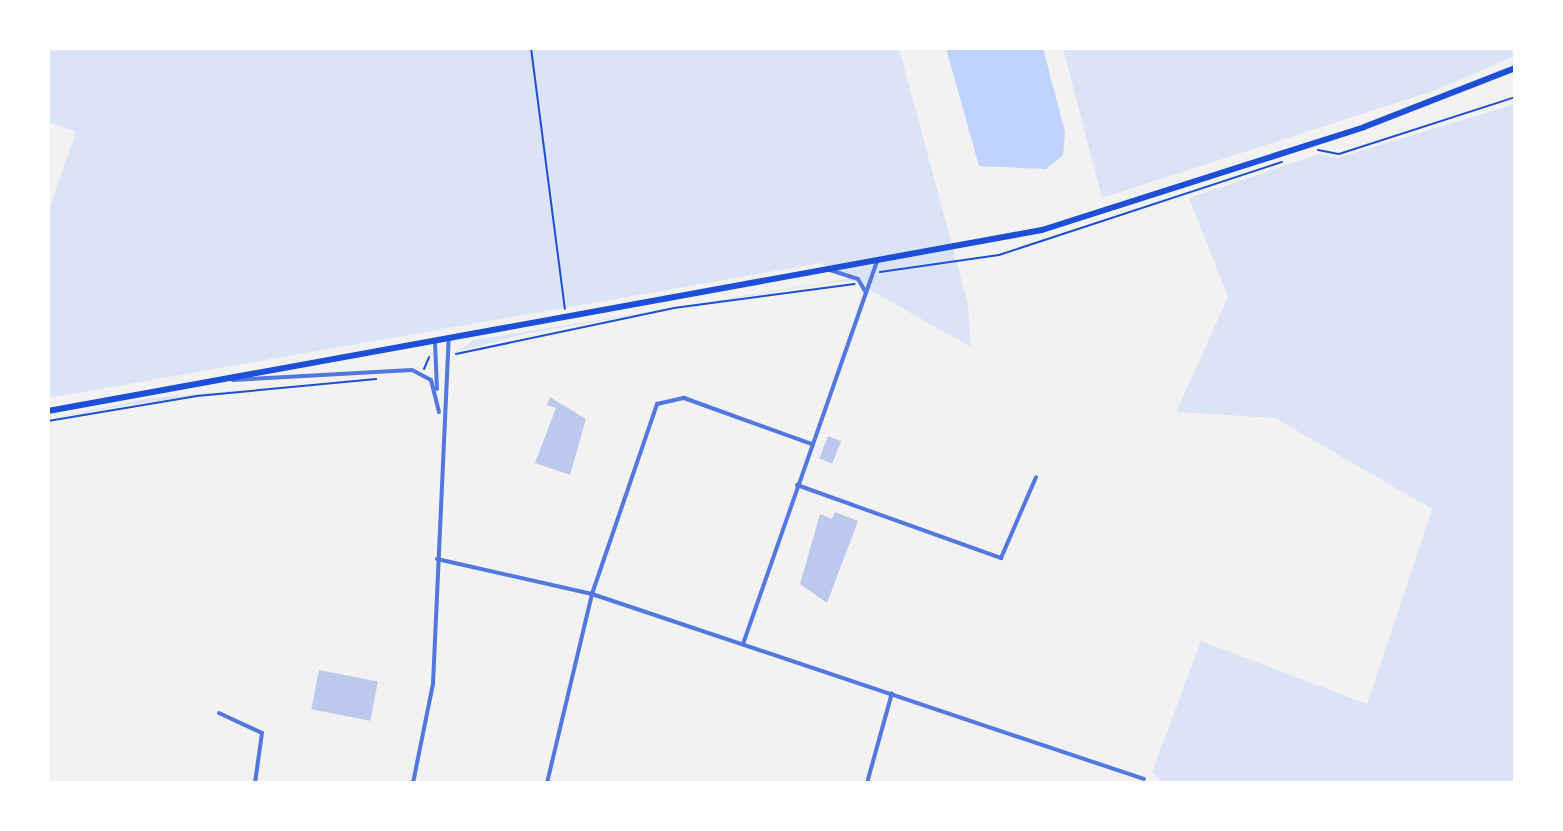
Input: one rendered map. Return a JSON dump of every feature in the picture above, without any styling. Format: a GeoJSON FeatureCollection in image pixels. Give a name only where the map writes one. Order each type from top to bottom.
{"type":"FeatureCollection","features":[{"type":"Feature","properties":{"kind":"main road"},"geometry":{"type":"LineString","coordinates":[[48,411],[448,335],[877,262],[1138,202],[1514,68]]}},
{"type":"Feature","properties":{"kind":"street"},"geometry":{"type":"LineString","coordinates":[[743,644],[877,262]]}},
{"type":"Feature","properties":{"kind":"street"},"geometry":{"type":"LineString","coordinates":[[830,270],[858,279],[866,293]]}},
{"type":"Feature","properties":{"kind":"street"},"geometry":{"type":"LineString","coordinates":[[413,783],[433,684],[440,414],[451,355],[448,335]]}},
{"type":"Feature","properties":{"kind":"street"},"geometry":{"type":"LineString","coordinates":[[435,338],[440,414]]}},
{"type":"Feature","properties":{"kind":"street"},"geometry":{"type":"LineString","coordinates":[[222,379],[421,375],[437,395]]}},
{"type":"Feature","properties":{"kind":"street"},"geometry":{"type":"LineString","coordinates":[[547,783],[592,594],[661,400],[684,398],[812,444]]}},
{"type":"Feature","properties":{"kind":"street"},"geometry":{"type":"LineString","coordinates":[[797,485],[1001,558],[1036,477]]}},
{"type":"Feature","properties":{"kind":"street"},"geometry":{"type":"LineString","coordinates":[[437,559],[592,594],[1144,779]]}},
{"type":"Feature","properties":{"kind":"street"},"geometry":{"type":"LineString","coordinates":[[867,783],[892,693]]}},
{"type":"Feature","properties":{"kind":"street"},"geometry":{"type":"LineString","coordinates":[[219,713],[262,733],[255,783]]}},
{"type":"Feature","properties":{"kind":"path"},"geometry":{"type":"LineString","coordinates":[[531,48],[566,314]]}},
{"type":"Feature","properties":{"kind":"path"},"geometry":{"type":"LineString","coordinates":[[1304,154],[1339,154],[1515,97]]}},
{"type":"Feature","properties":{"kind":"path"},"geometry":{"type":"LineString","coordinates":[[874,273],[999,255],[1292,158]]}},
{"type":"Feature","properties":{"kind":"path"},"geometry":{"type":"LineString","coordinates":[[451,355],[522,335],[858,279]]}},
{"type":"Feature","properties":{"kind":"path"},"geometry":{"type":"LineString","coordinates":[[421,375],[436,356]]}},
{"type":"Feature","properties":{"kind":"path"},"geometry":{"type":"LineString","coordinates":[[48,421],[197,396],[386,378]]}},
{"type":"Feature","properties":{"kind":"shaded area"},"geometry":{"type":"Polygon","coordinates":[[[48,48],[899,48],[968,304],[971,347],[854,281],[528,333],[456,352],[474,340],[848,279],[821,263],[48,398],[48,212],[76,132],[48,122],[48,48]]]}},
{"type":"Feature","properties":{"kind":"shaded area"},"geometry":{"type":"Polygon","coordinates":[[[1063,48],[1515,48],[1515,56],[1436,90],[1102,198],[1063,48]]]}},
{"type":"Feature","properties":{"kind":"shaded area"},"geometry":{"type":"Polygon","coordinates":[[[1515,104],[1515,783],[1163,783],[1152,772],[1201,641],[1367,704],[1432,509],[1275,418],[1176,412],[1228,297],[1189,198],[1319,154],[1337,158],[1515,104]]]}},
{"type":"Feature","properties":{"kind":"shaded area"},"geometry":{"type":"Polygon","coordinates":[[[242,390],[122,406],[48,419],[151,398],[242,390]]]}},
{"type":"Feature","properties":{"kind":"water"},"geometry":{"type":"Polygon","coordinates":[[[946,48],[1043,48],[1065,132],[1063,155],[1046,169],[979,166],[946,48]]]}},
{"type":"Feature","properties":{"kind":"building"},"geometry":{"type":"Polygon","coordinates":[[[550,397],[586,419],[570,475],[535,463],[556,408],[547,405],[550,397]]]}},
{"type":"Feature","properties":{"kind":"building"},"geometry":{"type":"Polygon","coordinates":[[[828,436],[841,441],[832,463],[819,458],[828,436]]]}},
{"type":"Feature","properties":{"kind":"building"},"geometry":{"type":"Polygon","coordinates":[[[835,512],[858,521],[827,603],[800,584],[820,514],[832,519],[835,512]]]}},
{"type":"Feature","properties":{"kind":"building"},"geometry":{"type":"Polygon","coordinates":[[[319,670],[378,681],[370,721],[311,709],[319,670]]]}}]}
